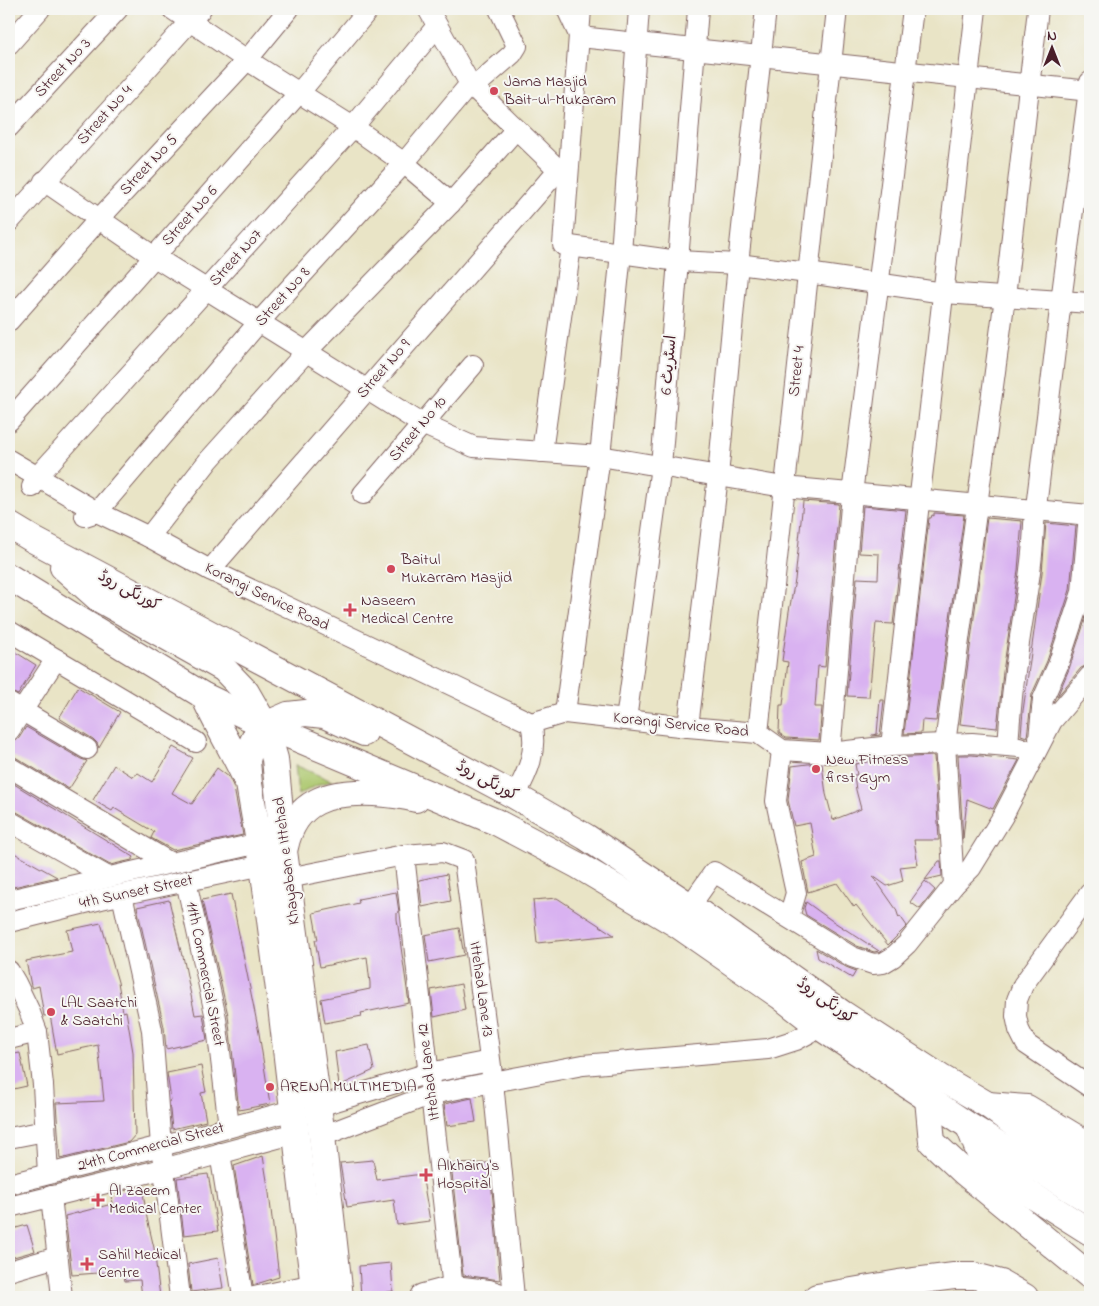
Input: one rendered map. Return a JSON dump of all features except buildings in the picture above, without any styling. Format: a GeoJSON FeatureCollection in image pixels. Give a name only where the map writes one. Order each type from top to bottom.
{"type":"FeatureCollection","features":[{"type":"Feature","properties":{"kind":"main road","name":"کورنگی روڈ"},"geometry":{"type":"LineString","coordinates":[[9,525],[414,741],[586,837],[690,906],[831,1025]]}},
{"type":"Feature","properties":{"kind":"main road","name":"Khayaban e Ittehad"},"geometry":{"type":"LineString","coordinates":[[34,540],[99,599],[224,669],[246,692],[266,725],[275,759],[284,851],[319,1106],[340,1297]]}},
{"type":"Feature","properties":{"kind":"main road","name":"کورنگی روڈ"},"geometry":{"type":"LineString","coordinates":[[9,577],[204,696],[266,725],[496,822],[579,866],[678,925],[780,996],[831,1025],[940,1077],[988,1106],[1049,1163]]}},
{"type":"Feature","properties":{"kind":"main road"},"geometry":{"type":"LineString","coordinates":[[204,696],[215,722],[248,773]]}},
{"type":"Feature","properties":{"kind":"main road"},"geometry":{"type":"LineString","coordinates":[[248,773],[250,748],[257,733],[266,725],[288,715],[306,713],[324,715],[368,735],[414,741]]}},
{"type":"Feature","properties":{"kind":"main road"},"geometry":{"type":"LineString","coordinates":[[248,773],[252,754],[260,750],[269,752],[275,759]]}},
{"type":"Feature","properties":{"kind":"main road","name":"Khayaban e Ittehad"},"geometry":{"type":"LineString","coordinates":[[248,773],[261,854],[314,1290]]}},
{"type":"Feature","properties":{"kind":"main road"},"geometry":{"type":"LineString","coordinates":[[284,851],[288,832],[298,816],[307,808],[327,798],[346,793],[400,794],[496,822]]}},
{"type":"Feature","properties":{"kind":"main road"},"geometry":{"type":"LineString","coordinates":[[831,1025],[924,1097],[969,1126],[1049,1163],[1090,1175]]}},
{"type":"Feature","properties":{"kind":"main road"},"geometry":{"type":"LineString","coordinates":[[924,1097],[932,1142],[965,1174],[1090,1276]]}},
{"type":"Feature","properties":{"kind":"main road"},"geometry":{"type":"LineString","coordinates":[[988,1106],[1028,1108],[1090,1146]]}},
{"type":"Feature","properties":{"kind":"main road"},"geometry":{"type":"LineString","coordinates":[[969,1126],[979,1152],[1027,1192],[1090,1232]]}},
{"type":"Feature","properties":{"kind":"main road"},"geometry":{"type":"LineString","coordinates":[[1049,1163],[1090,1201]]}},
{"type":"Feature","properties":{"kind":"main road"},"geometry":{"type":"LineString","coordinates":[[817,1297],[898,1283],[954,1276],[975,1276],[1001,1283],[1025,1297]]}},
{"type":"Feature","properties":{"kind":"main road"},"geometry":{"type":"LineString","coordinates":[[423,1297],[453,1289],[490,1293],[501,1297]]}},
{"type":"Feature","properties":{"kind":"street"},"geometry":{"type":"LineString","coordinates":[[9,44],[40,9]]}},
{"type":"Feature","properties":{"kind":"street","name":"Street No 3"},"geometry":{"type":"LineString","coordinates":[[9,127],[118,9]]}},
{"type":"Feature","properties":{"kind":"street"},"geometry":{"type":"LineString","coordinates":[[172,9],[196,15],[247,60],[353,127],[404,163],[451,203]]}},
{"type":"Feature","properties":{"kind":"street","name":"Street No 5"},"geometry":{"type":"LineString","coordinates":[[9,321],[99,220],[247,60],[289,9]]}},
{"type":"Feature","properties":{"kind":"street","name":"Street No 6"},"geometry":{"type":"LineString","coordinates":[[9,421],[299,93],[369,9]]}},
{"type":"Feature","properties":{"kind":"street","name":"Street No 8"},"geometry":{"type":"LineString","coordinates":[[97,512],[259,322],[472,86],[512,54],[517,46],[499,9]]}},
{"type":"Feature","properties":{"kind":"street"},"geometry":{"type":"LineString","coordinates":[[567,9],[580,37]]}},
{"type":"Feature","properties":{"kind":"street"},"geometry":{"type":"LineString","coordinates":[[581,9],[580,37],[564,174],[563,245],[678,261],[738,264],[944,292],[1090,303]]}},
{"type":"Feature","properties":{"kind":"street"},"geometry":{"type":"LineString","coordinates":[[565,713],[600,456],[621,253],[639,9]]}},
{"type":"Feature","properties":{"kind":"street","name":"اسٹریٹ 6"},"geometry":{"type":"LineString","coordinates":[[626,720],[660,466],[698,9]]}},
{"type":"Feature","properties":{"kind":"street"},"geometry":{"type":"LineString","coordinates":[[688,727],[718,476],[738,264],[766,9]]}},
{"type":"Feature","properties":{"kind":"street","name":"Street 4"},"geometry":{"type":"LineString","coordinates":[[758,733],[837,9]]}},
{"type":"Feature","properties":{"kind":"street"},"geometry":{"type":"LineString","coordinates":[[830,753],[852,494],[913,9]]}},
{"type":"Feature","properties":{"kind":"street"},"geometry":{"type":"LineString","coordinates":[[891,746],[976,9]]}},
{"type":"Feature","properties":{"kind":"street"},"geometry":{"type":"LineString","coordinates":[[954,885],[946,744],[1005,297],[1038,9]]}},
{"type":"Feature","properties":{"kind":"street","name":"Street No 4"},"geometry":{"type":"LineString","coordinates":[[9,222],[44,181],[196,15]]}},
{"type":"Feature","properties":{"kind":"street"},"geometry":{"type":"LineString","coordinates":[[432,17],[472,86],[564,174]]}},
{"type":"Feature","properties":{"kind":"street","name":"Street No7"},"geometry":{"type":"LineString","coordinates":[[34,482],[353,127],[432,17]]}},
{"type":"Feature","properties":{"kind":"street"},"geometry":{"type":"LineString","coordinates":[[580,37],[1090,90]]}},
{"type":"Feature","properties":{"kind":"street"},"geometry":{"type":"LineString","coordinates":[[1008,746],[1016,664],[1024,618],[1061,301],[1090,82]]}},
{"type":"Feature","properties":{"kind":"street"},"geometry":{"type":"LineString","coordinates":[[149,537],[209,460],[306,352],[451,203],[516,129]]}},
{"type":"Feature","properties":{"kind":"street","name":"Street No 9"},"geometry":{"type":"LineString","coordinates":[[210,570],[366,389],[564,174]]}},
{"type":"Feature","properties":{"kind":"street"},"geometry":{"type":"LineString","coordinates":[[44,181],[153,256],[422,424],[474,447],[600,456],[784,487],[1090,515],[1082,592],[1069,634],[1043,699],[1037,749]]}},
{"type":"Feature","properties":{"kind":"street"},"geometry":{"type":"LineString","coordinates":[[542,452],[572,246]]}},
{"type":"Feature","properties":{"kind":"street","name":"Street No 10"},"geometry":{"type":"LineString","coordinates":[[364,494],[473,365]]}},
{"type":"Feature","properties":{"kind":"street","name":"Korangi Service Road"},"geometry":{"type":"LineString","coordinates":[[9,460],[34,482],[149,537],[210,570],[531,723],[565,713],[758,733],[782,750]]}},
{"type":"Feature","properties":{"kind":"street"},"geometry":{"type":"LineString","coordinates":[[9,475],[34,482]]}},
{"type":"Feature","properties":{"kind":"street"},"geometry":{"type":"LineString","coordinates":[[9,631],[196,742]]}},
{"type":"Feature","properties":{"kind":"street"},"geometry":{"type":"LineString","coordinates":[[9,732],[15,707],[56,659]]}},
{"type":"Feature","properties":{"kind":"street"},"geometry":{"type":"LineString","coordinates":[[690,906],[714,872],[852,957],[873,964],[882,963],[893,957],[907,944],[954,885],[971,868],[1003,816],[1052,722],[1090,676]]}},
{"type":"Feature","properties":{"kind":"street"},"geometry":{"type":"LineString","coordinates":[[15,707],[87,748]]}},
{"type":"Feature","properties":{"kind":"street"},"geometry":{"type":"LineString","coordinates":[[515,796],[532,759],[534,735],[531,723]]}},
{"type":"Feature","properties":{"kind":"street"},"geometry":{"type":"LineString","coordinates":[[789,917],[796,893],[776,800],[782,750],[830,753],[891,746],[972,742],[1037,749]]}},
{"type":"Feature","properties":{"kind":"street"},"geometry":{"type":"LineString","coordinates":[[9,766],[169,862]]}},
{"type":"Feature","properties":{"kind":"street"},"geometry":{"type":"LineString","coordinates":[[9,821],[102,878],[100,899]]}},
{"type":"Feature","properties":{"kind":"street","name":"Ittehad Lane 13"},"geometry":{"type":"LineString","coordinates":[[288,878],[404,855],[443,852],[464,860],[493,1082],[514,1297]]}},
{"type":"Feature","properties":{"kind":"street","name":"4th Sunset Street"},"geometry":{"type":"LineString","coordinates":[[9,900],[169,862],[261,854]]}},
{"type":"Feature","properties":{"kind":"street","name":"4th Sunset Street"},"geometry":{"type":"LineString","coordinates":[[9,922],[100,899],[186,881],[261,854]]}},
{"type":"Feature","properties":{"kind":"street","name":"Ittehad Lane 12"},"geometry":{"type":"LineString","coordinates":[[404,855],[453,1289]]}},
{"type":"Feature","properties":{"kind":"street","name":"11th Commercial Street"},"geometry":{"type":"LineString","coordinates":[[186,881],[216,1018],[229,1127]]}},
{"type":"Feature","properties":{"kind":"street"},"geometry":{"type":"LineString","coordinates":[[1090,893],[1023,985],[1017,1000],[1016,1016],[1018,1030],[1026,1044],[1090,1087]]}},
{"type":"Feature","properties":{"kind":"street"},"geometry":{"type":"LineString","coordinates":[[122,895],[152,1030],[160,1146],[180,1297]]}},
{"type":"Feature","properties":{"kind":"street"},"geometry":{"type":"LineString","coordinates":[[9,972],[29,1010],[37,1032],[43,1085],[48,1174]]}},
{"type":"Feature","properties":{"kind":"street"},"geometry":{"type":"LineString","coordinates":[[322,1136],[432,1094],[583,1065],[768,1048],[796,1040],[831,1025]]}},
{"type":"Feature","properties":{"kind":"street"},"geometry":{"type":"LineString","coordinates":[[9,1039],[37,1032]]}},
{"type":"Feature","properties":{"kind":"street"},"geometry":{"type":"LineString","coordinates":[[319,1106],[429,1073],[490,1061]]}},
{"type":"Feature","properties":{"kind":"street","name":"24th Commercial Street"},"geometry":{"type":"LineString","coordinates":[[9,1184],[229,1127],[295,1122]]}},
{"type":"Feature","properties":{"kind":"street","name":"24th Commercial Street"},"geometry":{"type":"LineString","coordinates":[[9,1207],[220,1153],[295,1122]]}},
{"type":"Feature","properties":{"kind":"street"},"geometry":{"type":"LineString","coordinates":[[9,1138],[45,1131]]}},
{"type":"Feature","properties":{"kind":"street"},"geometry":{"type":"LineString","coordinates":[[220,1153],[243,1297]]}},
{"type":"Feature","properties":{"kind":"street"},"geometry":{"type":"LineString","coordinates":[[51,1196],[62,1297]]}},
{"type":"Feature","properties":{"kind":"street"},"geometry":{"type":"LineString","coordinates":[[9,1271],[57,1257]]}},
{"type":"Feature","properties":{"kind":"street"},"geometry":{"type":"LineString","coordinates":[[254,1297],[314,1290]]}},
{"type":"Feature","properties":{"kind":"green space"},"geometry":{"type":"Polygon","coordinates":[[[295,765],[332,781],[320,784],[298,795],[295,765]]]}},
{"type":"Feature","properties":{"kind":"place","name":"Jama Masjid Bait-ul-Mukaram"},"geometry":{"type":"Point","coordinates":[494,91]}},
{"type":"Feature","properties":{"kind":"place","name":"Baitul Mukarram Masjid"},"geometry":{"type":"Point","coordinates":[391,569]}},
{"type":"Feature","properties":{"kind":"place","name":"Naseem Medical Centre"},"geometry":{"type":"Point","coordinates":[350,610]}},
{"type":"Feature","properties":{"kind":"place","name":"New Fitness first Gym"},"geometry":{"type":"Point","coordinates":[816,769]}},
{"type":"Feature","properties":{"kind":"place","name":"LAL Saatchi & Saatchi"},"geometry":{"type":"Point","coordinates":[51,1012]}},
{"type":"Feature","properties":{"kind":"place","name":"ARENA MULTIMEDIA"},"geometry":{"type":"Point","coordinates":[270,1087]}},
{"type":"Feature","properties":{"kind":"place","name":"Alkhairy's Hospital"},"geometry":{"type":"Point","coordinates":[426,1175]}},
{"type":"Feature","properties":{"kind":"place","name":"Al Zaeem Medical Center"},"geometry":{"type":"Point","coordinates":[98,1200]}},
{"type":"Feature","properties":{"kind":"place","name":"Sahil Medical Centre"},"geometry":{"type":"Point","coordinates":[87,1264]}}]}
